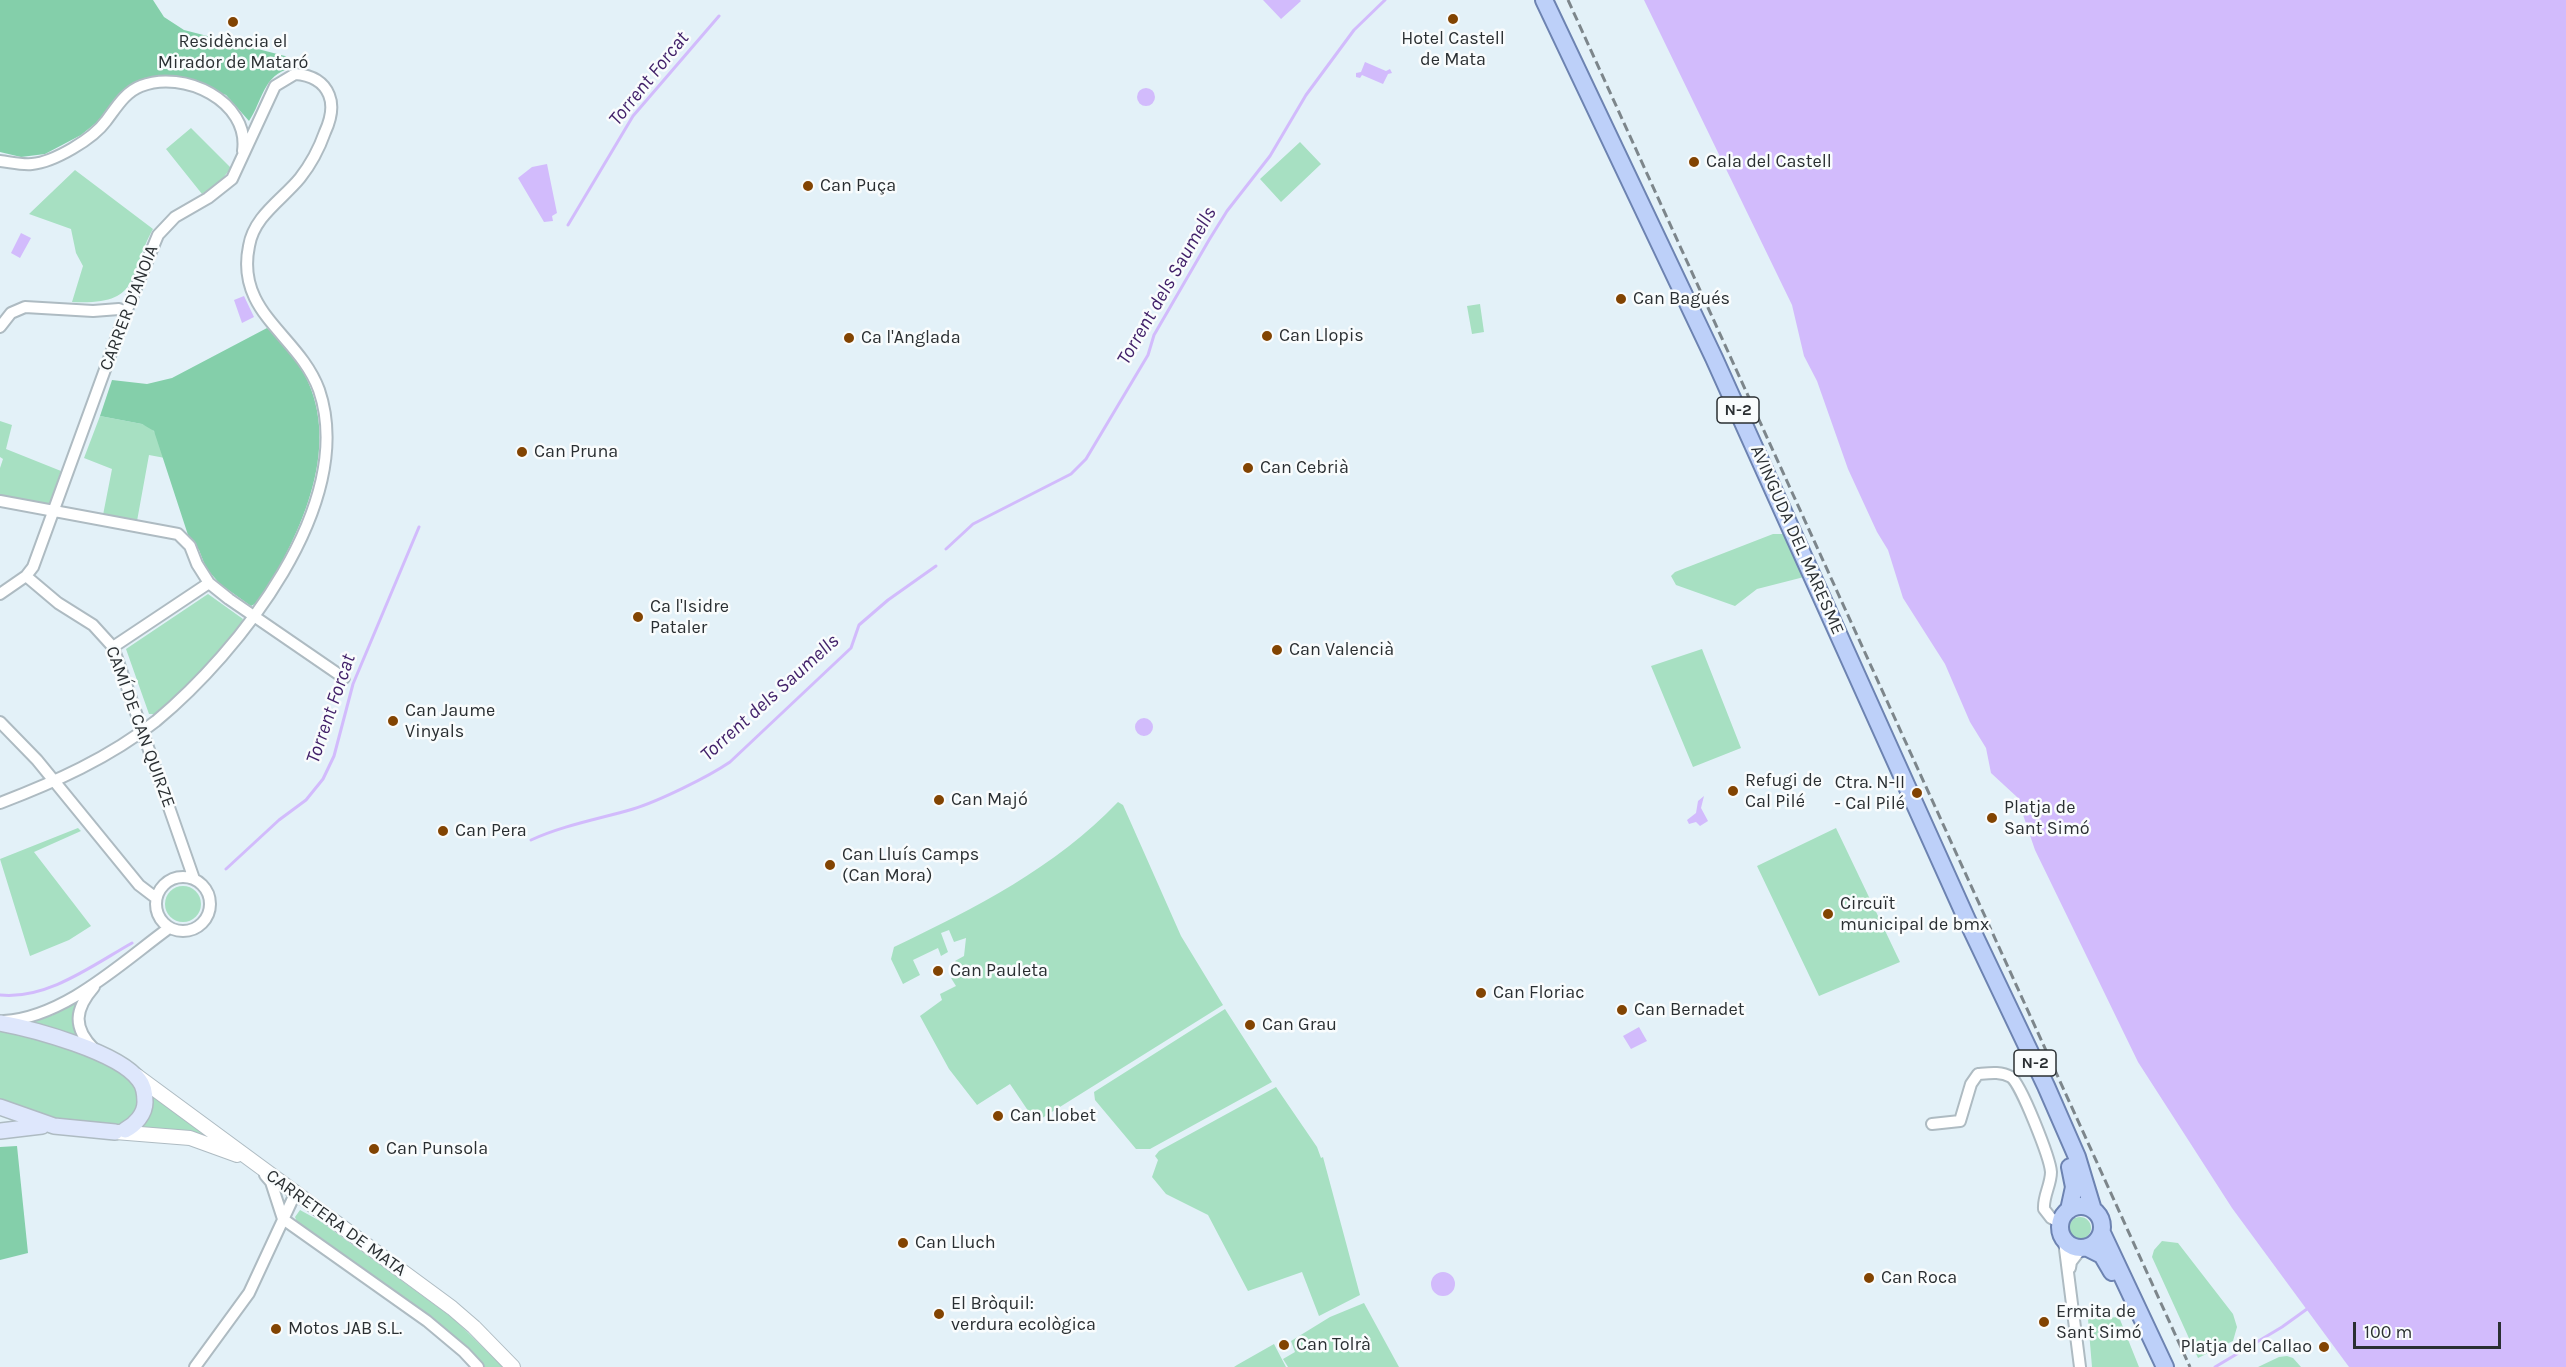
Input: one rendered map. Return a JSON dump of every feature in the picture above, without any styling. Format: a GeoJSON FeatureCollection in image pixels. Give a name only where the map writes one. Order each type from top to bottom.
{"type":"FeatureCollection","features":[{"type":"Feature","properties":{"kind":"main road","name":"AVINGUDA DEL MARESME"},"geometry":{"type":"LineString","coordinates":[[1544,0],[1719,368],[1967,920],[2060,1117],[2077,1157],[2093,1210]]}},
{"type":"Feature","properties":{"kind":"main road","name":"AVINGUDA DEL MARESME"},"geometry":{"type":"LineString","coordinates":[[1967,920],[1976,950],[2073,1178],[2073,1194],[2064,1216]]}},
{"type":"Feature","properties":{"kind":"main road"},"geometry":{"type":"LineString","coordinates":[[0,1022],[59,1038],[99,1054],[132,1073],[142,1086],[145,1106],[139,1118],[120,1131],[54,1126],[34,1126],[0,1131]]}},
{"type":"Feature","properties":{"kind":"main road"},"geometry":{"type":"LineString","coordinates":[[0,1107],[54,1126]]}},
{"type":"Feature","properties":{"kind":"main road"},"geometry":{"type":"LineString","coordinates":[[2153,1367],[2110,1267],[2102,1255],[2069,1246],[2061,1236],[2064,1216],[2081,1206],[2093,1210],[2099,1216],[2102,1233],[2165,1367]]}},
{"type":"Feature","properties":{"kind":"main road"},"geometry":{"type":"LineString","coordinates":[[2085,1249],[2095,1244],[2102,1233]]}},
{"type":"Feature","properties":{"kind":"street","name":"CARRER D'ANOIA"},"geometry":{"type":"LineString","coordinates":[[0,594],[26,576],[33,567],[126,312],[158,235],[175,217],[225,186],[237,171],[275,86],[286,77],[295,74],[320,82],[330,98],[328,126],[312,160],[300,178],[261,219],[249,241],[246,259],[250,291],[256,304],[297,350],[312,375],[325,416],[328,440],[320,490],[310,517],[280,578],[255,616]]}},
{"type":"Feature","properties":{"kind":"street"},"geometry":{"type":"LineString","coordinates":[[0,160],[34,164],[57,156],[97,131],[132,91],[141,86],[161,82],[199,89],[228,105],[240,124],[244,147],[242,158]]}},
{"type":"Feature","properties":{"kind":"street"},"geometry":{"type":"LineString","coordinates":[[0,327],[11,313],[25,307],[93,311],[119,309],[126,312]]}},
{"type":"Feature","properties":{"kind":"street"},"geometry":{"type":"LineString","coordinates":[[0,501],[178,534],[190,546],[197,564],[209,583],[344,678]]}},
{"type":"Feature","properties":{"kind":"street","name":"CAMÍ DE CAN QUIRZE"},"geometry":{"type":"LineString","coordinates":[[26,576],[58,603],[93,626],[113,647],[194,879]]}},
{"type":"Feature","properties":{"kind":"street"},"geometry":{"type":"LineString","coordinates":[[113,647],[209,583]]}},
{"type":"Feature","properties":{"kind":"street"},"geometry":{"type":"LineString","coordinates":[[0,803],[56,782],[100,758],[155,722],[201,679],[255,616]]}},
{"type":"Feature","properties":{"kind":"street"},"geometry":{"type":"LineString","coordinates":[[0,722],[17,737],[56,782],[139,885],[156,898]]}},
{"type":"Feature","properties":{"kind":"street"},"geometry":{"type":"LineString","coordinates":[[185,877],[194,879],[208,893],[209,912],[200,925],[188,931],[169,928],[158,915],[156,898],[167,882],[185,877]]}},
{"type":"Feature","properties":{"kind":"street"},"geometry":{"type":"LineString","coordinates":[[0,1022],[33,1016],[56,1007],[104,976],[169,928]]}},
{"type":"Feature","properties":{"kind":"street"},"geometry":{"type":"LineString","coordinates":[[99,1054],[83,1036],[78,1020],[81,1003],[104,976]]}},
{"type":"Feature","properties":{"kind":"street"},"geometry":{"type":"LineString","coordinates":[[132,1073],[230,1143],[255,1164]]}},
{"type":"Feature","properties":{"kind":"street"},"geometry":{"type":"LineString","coordinates":[[1932,1124],[1960,1122],[1971,1084],[1978,1074],[2004,1074],[2013,1079],[2049,1162],[2050,1179],[2044,1209],[2051,1218],[2064,1216]]}},
{"type":"Feature","properties":{"kind":"street"},"geometry":{"type":"LineString","coordinates":[[120,1131],[200,1140],[255,1164]]}},
{"type":"Feature","properties":{"kind":"street","name":"CARRETERA DE MATA"},"geometry":{"type":"LineString","coordinates":[[255,1164],[452,1308],[513,1367]]}},
{"type":"Feature","properties":{"kind":"street","name":"CARRETERA DE MATA"},"geometry":{"type":"LineString","coordinates":[[255,1164],[271,1182],[283,1219],[427,1321],[464,1352],[477,1367]]}},
{"type":"Feature","properties":{"kind":"street"},"geometry":{"type":"LineString","coordinates":[[195,1367],[245,1299],[295,1194]]}},
{"type":"Feature","properties":{"kind":"street"},"geometry":{"type":"LineString","coordinates":[[2064,1241],[2080,1367]]}},
{"type":"Feature","properties":{"kind":"street"},"geometry":{"type":"LineString","coordinates":[[2069,1274],[2071,1262],[2085,1249]]}},
{"type":"Feature","properties":{"kind":"street"},"geometry":{"type":"LineString","coordinates":[[2146,1327],[2160,1367]]}},
{"type":"Feature","properties":{"kind":"green space"},"geometry":{"type":"Polygon","coordinates":[[[0,0],[153,0],[164,17],[184,30],[285,56],[291,68],[282,71],[269,82],[249,121],[226,95],[185,79],[117,99],[97,122],[81,135],[45,154],[21,157],[0,152],[0,0]]]}},
{"type":"Feature","properties":{"kind":"green space"},"geometry":{"type":"Polygon","coordinates":[[[191,128],[231,168],[219,183],[202,194],[166,149],[191,128]]]}},
{"type":"Feature","properties":{"kind":"green space"},"geometry":{"type":"Polygon","coordinates":[[[1300,142],[1321,164],[1281,202],[1260,179],[1300,142]]]}},
{"type":"Feature","properties":{"kind":"green space"},"geometry":{"type":"Polygon","coordinates":[[[75,170],[153,229],[129,285],[122,293],[111,299],[72,302],[83,266],[76,253],[71,229],[29,214],[75,170]]]}},
{"type":"Feature","properties":{"kind":"green space"},"geometry":{"type":"Polygon","coordinates":[[[1480,304],[1484,332],[1472,334],[1467,306],[1480,304]]]}},
{"type":"Feature","properties":{"kind":"green space"},"geometry":{"type":"Polygon","coordinates":[[[267,328],[292,354],[308,382],[317,411],[320,440],[316,471],[297,532],[268,587],[260,599],[251,606],[220,584],[206,568],[199,550],[188,535],[154,431],[142,424],[100,416],[112,380],[147,384],[172,378],[267,328]]]}},
{"type":"Feature","properties":{"kind":"green space"},"geometry":{"type":"Polygon","coordinates":[[[100,416],[142,424],[151,428],[157,435],[165,458],[149,455],[137,521],[103,515],[112,469],[84,458],[100,416]]]}},
{"type":"Feature","properties":{"kind":"green space"},"geometry":{"type":"Polygon","coordinates":[[[0,421],[12,425],[6,449],[61,471],[49,505],[0,497],[0,468],[3,459],[0,457],[0,421]]]}},
{"type":"Feature","properties":{"kind":"green space"},"geometry":{"type":"Polygon","coordinates":[[[1773,534],[1783,534],[1804,577],[1757,589],[1735,606],[1676,585],[1671,576],[1675,572],[1773,534]]]}},
{"type":"Feature","properties":{"kind":"green space"},"geometry":{"type":"Polygon","coordinates":[[[208,594],[243,619],[242,622],[225,647],[202,671],[154,714],[149,714],[126,649],[208,594]]]}},
{"type":"Feature","properties":{"kind":"green space"},"geometry":{"type":"Polygon","coordinates":[[[1702,649],[1741,748],[1693,767],[1651,666],[1702,649]]]}},
{"type":"Feature","properties":{"kind":"green space"},"geometry":{"type":"Polygon","coordinates":[[[1118,802],[1123,805],[1181,936],[1223,1005],[1039,1120],[1035,1121],[1010,1084],[977,1105],[949,1069],[920,1016],[942,1000],[940,994],[956,986],[951,978],[957,978],[958,967],[955,961],[964,956],[966,938],[954,942],[949,930],[941,933],[948,952],[941,956],[938,948],[913,960],[920,975],[903,984],[891,959],[894,947],[984,901],[1041,867],[1094,826],[1118,802]]]}},
{"type":"Feature","properties":{"kind":"green space"},"geometry":{"type":"Polygon","coordinates":[[[78,828],[81,831],[34,852],[91,926],[69,940],[30,956],[0,859],[78,828]]]}},
{"type":"Feature","properties":{"kind":"green space","name":"Circuït municipal de bmx"},"geometry":{"type":"Polygon","coordinates":[[[1836,828],[1900,962],[1819,996],[1757,866],[1836,828]]]}},
{"type":"Feature","properties":{"kind":"green space"},"geometry":{"type":"Polygon","coordinates":[[[183,886],[196,891],[201,904],[196,917],[183,922],[170,917],[165,904],[170,891],[183,886]]]}},
{"type":"Feature","properties":{"kind":"green space"},"geometry":{"type":"Polygon","coordinates":[[[79,998],[75,1015],[78,1037],[31,1023],[53,1015],[79,998]]]}},
{"type":"Feature","properties":{"kind":"green space"},"geometry":{"type":"Polygon","coordinates":[[[1225,1009],[1272,1082],[1150,1149],[1136,1149],[1095,1100],[1094,1092],[1225,1009]]]}},
{"type":"Feature","properties":{"kind":"green space"},"geometry":{"type":"Polygon","coordinates":[[[0,1028],[41,1037],[102,1061],[128,1076],[136,1084],[140,1103],[132,1119],[115,1128],[67,1123],[0,1102],[0,1028]]]}},
{"type":"Feature","properties":{"kind":"green space"},"geometry":{"type":"Polygon","coordinates":[[[1276,1087],[1317,1147],[1321,1158],[1323,1157],[1360,1295],[1319,1316],[1302,1272],[1248,1291],[1208,1215],[1166,1194],[1152,1177],[1158,1160],[1155,1156],[1159,1151],[1276,1087]]]}},
{"type":"Feature","properties":{"kind":"green space"},"geometry":{"type":"Polygon","coordinates":[[[152,1093],[217,1140],[138,1129],[152,1093]]]}},
{"type":"Feature","properties":{"kind":"green space"},"geometry":{"type":"Polygon","coordinates":[[[17,1146],[28,1253],[0,1260],[0,1147],[17,1146]]]}},
{"type":"Feature","properties":{"kind":"green space"},"geometry":{"type":"Polygon","coordinates":[[[300,1210],[320,1221],[453,1318],[503,1367],[484,1367],[437,1322],[297,1222],[295,1217],[300,1210]]]}},
{"type":"Feature","properties":{"kind":"green space"},"geometry":{"type":"Polygon","coordinates":[[[2080,1217],[2088,1220],[2091,1228],[2088,1236],[2080,1239],[2072,1236],[2069,1228],[2072,1220],[2080,1217]]]}},
{"type":"Feature","properties":{"kind":"green space"},"geometry":{"type":"Polygon","coordinates":[[[2162,1241],[2178,1243],[2233,1314],[2237,1327],[2233,1341],[2198,1358],[2152,1257],[2154,1250],[2162,1241]]]}},
{"type":"Feature","properties":{"kind":"green space"},"geometry":{"type":"Polygon","coordinates":[[[1364,1303],[1399,1367],[1288,1367],[1283,1359],[1295,1352],[1291,1341],[1330,1317],[1364,1303]]]}},
{"type":"Feature","properties":{"kind":"green space"},"geometry":{"type":"Polygon","coordinates":[[[2119,1317],[2139,1367],[2092,1367],[2088,1319],[2119,1317]]]}},
{"type":"Feature","properties":{"kind":"green space"},"geometry":{"type":"Polygon","coordinates":[[[1274,1344],[1286,1367],[1234,1367],[1237,1365],[1274,1344]]]}},
{"type":"Feature","properties":{"kind":"green space"},"geometry":{"type":"Polygon","coordinates":[[[2279,1357],[2293,1358],[2301,1367],[2258,1367],[2279,1357]]]}},
{"type":"Feature","properties":{"kind":"shaded area"},"geometry":{"type":"Polygon","coordinates":[[[1263,0],[1300,0],[1301,1],[1281,19],[1263,0]]]}},
{"type":"Feature","properties":{"kind":"shaded area"},"geometry":{"type":"Polygon","coordinates":[[[1644,0],[2566,0],[2566,1367],[2349,1367],[2232,1208],[2138,1062],[2035,850],[2017,797],[1991,773],[1986,748],[1970,722],[1945,664],[1903,598],[1888,550],[1877,532],[1848,469],[1817,381],[1804,356],[1792,305],[1644,0]]]}},
{"type":"Feature","properties":{"kind":"shaded area"},"geometry":{"type":"Polygon","coordinates":[[[1365,62],[1386,71],[1390,69],[1392,73],[1388,74],[1383,84],[1362,75],[1360,78],[1356,77],[1356,73],[1361,72],[1365,62]]]}},
{"type":"Feature","properties":{"kind":"shaded area"},"geometry":{"type":"Polygon","coordinates":[[[1146,88],[1152,91],[1155,97],[1152,103],[1146,106],[1140,103],[1137,97],[1140,91],[1146,88]]]}},
{"type":"Feature","properties":{"kind":"shaded area"},"geometry":{"type":"Polygon","coordinates":[[[547,164],[557,213],[552,216],[553,221],[544,222],[518,178],[532,167],[547,164]]]}},
{"type":"Feature","properties":{"kind":"shaded area"},"geometry":{"type":"Polygon","coordinates":[[[21,233],[31,238],[20,258],[11,253],[21,233]]]}},
{"type":"Feature","properties":{"kind":"shaded area"},"geometry":{"type":"Polygon","coordinates":[[[244,296],[254,317],[242,323],[234,300],[244,296]]]}},
{"type":"Feature","properties":{"kind":"shaded area"},"geometry":{"type":"Polygon","coordinates":[[[1144,718],[1150,721],[1153,727],[1150,733],[1144,736],[1138,733],[1135,727],[1138,721],[1144,718]]]}},
{"type":"Feature","properties":{"kind":"shaded area"},"geometry":{"type":"Polygon","coordinates":[[[1704,796],[1701,808],[1708,821],[1700,826],[1696,822],[1689,824],[1687,820],[1696,813],[1698,801],[1704,796]]]}},
{"type":"Feature","properties":{"kind":"shaded area"},"geometry":{"type":"Polygon","coordinates":[[[1639,1027],[1647,1041],[1631,1049],[1623,1036],[1639,1027]]]}},
{"type":"Feature","properties":{"kind":"shaded area"},"geometry":{"type":"Polygon","coordinates":[[[1443,1272],[1451,1276],[1455,1284],[1451,1292],[1443,1296],[1435,1292],[1431,1284],[1435,1276],[1443,1272]]]}},
{"type":"Feature","properties":{"kind":"waterway","name":"Torrent dels Saumells"},"geometry":{"type":"LineString","coordinates":[[946,549],[973,524],[1071,474],[1086,459],[1148,355],[1154,335],[1227,211],[1270,156],[1306,95],[1354,30],[1385,0]]}},
{"type":"Feature","properties":{"kind":"waterway","name":"Torrent Forcat"},"geometry":{"type":"LineString","coordinates":[[568,225],[633,116],[719,16]]}},
{"type":"Feature","properties":{"kind":"waterway","name":"Torrent Forcat"},"geometry":{"type":"LineString","coordinates":[[226,869],[279,820],[306,800],[323,779],[334,756],[353,684],[419,527]]}},
{"type":"Feature","properties":{"kind":"waterway","name":"Torrent dels Saumells"},"geometry":{"type":"LineString","coordinates":[[531,840],[569,826],[644,805],[669,795],[730,762],[851,648],[859,625],[888,600],[936,566]]}},
{"type":"Feature","properties":{"kind":"waterway"},"geometry":{"type":"LineString","coordinates":[[0,995],[18,995],[52,987],[132,943]]}},
{"type":"Feature","properties":{"kind":"waterway"},"geometry":{"type":"LineString","coordinates":[[2215,1367],[2282,1327],[2307,1309]]}},
{"type":"Feature","properties":{"kind":"railway"},"geometry":{"type":"LineString","coordinates":[[1568,0],[2190,1367]]}},
{"type":"Feature","properties":{"kind":"place","name":"Hotel Castell de Mata"},"geometry":{"type":"Point","coordinates":[1453,19]}},
{"type":"Feature","properties":{"kind":"place","name":"Residència el Mirador de Mataró"},"geometry":{"type":"Point","coordinates":[233,22]}},
{"type":"Feature","properties":{"kind":"place","name":"Cala del Castell"},"geometry":{"type":"Point","coordinates":[1694,162]}},
{"type":"Feature","properties":{"kind":"place","name":"Can Puça"},"geometry":{"type":"Point","coordinates":[808,186]}},
{"type":"Feature","properties":{"kind":"place","name":"Can Bagués"},"geometry":{"type":"Point","coordinates":[1621,299]}},
{"type":"Feature","properties":{"kind":"place","name":"Can Llopis"},"geometry":{"type":"Point","coordinates":[1267,336]}},
{"type":"Feature","properties":{"kind":"place","name":"Ca l'Anglada"},"geometry":{"type":"Point","coordinates":[849,338]}},
{"type":"Feature","properties":{"kind":"place","name":"Can Pruna"},"geometry":{"type":"Point","coordinates":[522,452]}},
{"type":"Feature","properties":{"kind":"place","name":"Can Cebrià"},"geometry":{"type":"Point","coordinates":[1248,468]}},
{"type":"Feature","properties":{"kind":"place","name":"Ca l'Isidre Pataler"},"geometry":{"type":"Point","coordinates":[638,617]}},
{"type":"Feature","properties":{"kind":"place","name":"Can Valencià"},"geometry":{"type":"Point","coordinates":[1277,650]}},
{"type":"Feature","properties":{"kind":"place","name":"Can Jaume Vinyals"},"geometry":{"type":"Point","coordinates":[393,721]}},
{"type":"Feature","properties":{"kind":"place","name":"Refugi de Cal Pilé"},"geometry":{"type":"Point","coordinates":[1733,791]}},
{"type":"Feature","properties":{"kind":"place","name":"Ctra. N-II - Cal Pilé"},"geometry":{"type":"Point","coordinates":[1917,793]}},
{"type":"Feature","properties":{"kind":"place","name":"Can Majó"},"geometry":{"type":"Point","coordinates":[939,800]}},
{"type":"Feature","properties":{"kind":"place","name":"Platja de Sant Simó"},"geometry":{"type":"Point","coordinates":[1992,818]}},
{"type":"Feature","properties":{"kind":"place","name":"Can Pera"},"geometry":{"type":"Point","coordinates":[443,831]}},
{"type":"Feature","properties":{"kind":"place","name":"Can Lluís Camps (Can Mora)"},"geometry":{"type":"Point","coordinates":[830,865]}},
{"type":"Feature","properties":{"kind":"place","name":"Circuït municipal de bmx"},"geometry":{"type":"Point","coordinates":[1828,914]}},
{"type":"Feature","properties":{"kind":"place","name":"Can Pauleta"},"geometry":{"type":"Point","coordinates":[938,971]}},
{"type":"Feature","properties":{"kind":"place","name":"Can Floriac"},"geometry":{"type":"Point","coordinates":[1481,993]}},
{"type":"Feature","properties":{"kind":"place","name":"Can Bernadet"},"geometry":{"type":"Point","coordinates":[1622,1010]}},
{"type":"Feature","properties":{"kind":"place","name":"Can Grau"},"geometry":{"type":"Point","coordinates":[1250,1025]}},
{"type":"Feature","properties":{"kind":"place","name":"Can Llobet"},"geometry":{"type":"Point","coordinates":[998,1116]}},
{"type":"Feature","properties":{"kind":"place","name":"Can Punsola"},"geometry":{"type":"Point","coordinates":[374,1149]}},
{"type":"Feature","properties":{"kind":"place","name":"Can Lluch"},"geometry":{"type":"Point","coordinates":[903,1243]}},
{"type":"Feature","properties":{"kind":"place","name":"Can Roca"},"geometry":{"type":"Point","coordinates":[1869,1278]}},
{"type":"Feature","properties":{"kind":"place","name":"El Bròquil: verdura ecològica"},"geometry":{"type":"Point","coordinates":[939,1314]}},
{"type":"Feature","properties":{"kind":"place","name":"Ermita de Sant Simó"},"geometry":{"type":"Point","coordinates":[2044,1322]}},
{"type":"Feature","properties":{"kind":"place","name":"Motos JAB S.L."},"geometry":{"type":"Point","coordinates":[276,1329]}},
{"type":"Feature","properties":{"kind":"place","name":"Can Tolrà"},"geometry":{"type":"Point","coordinates":[1284,1345]}},
{"type":"Feature","properties":{"kind":"place","name":"Platja del Callao"},"geometry":{"type":"Point","coordinates":[2324,1347]}}]}
